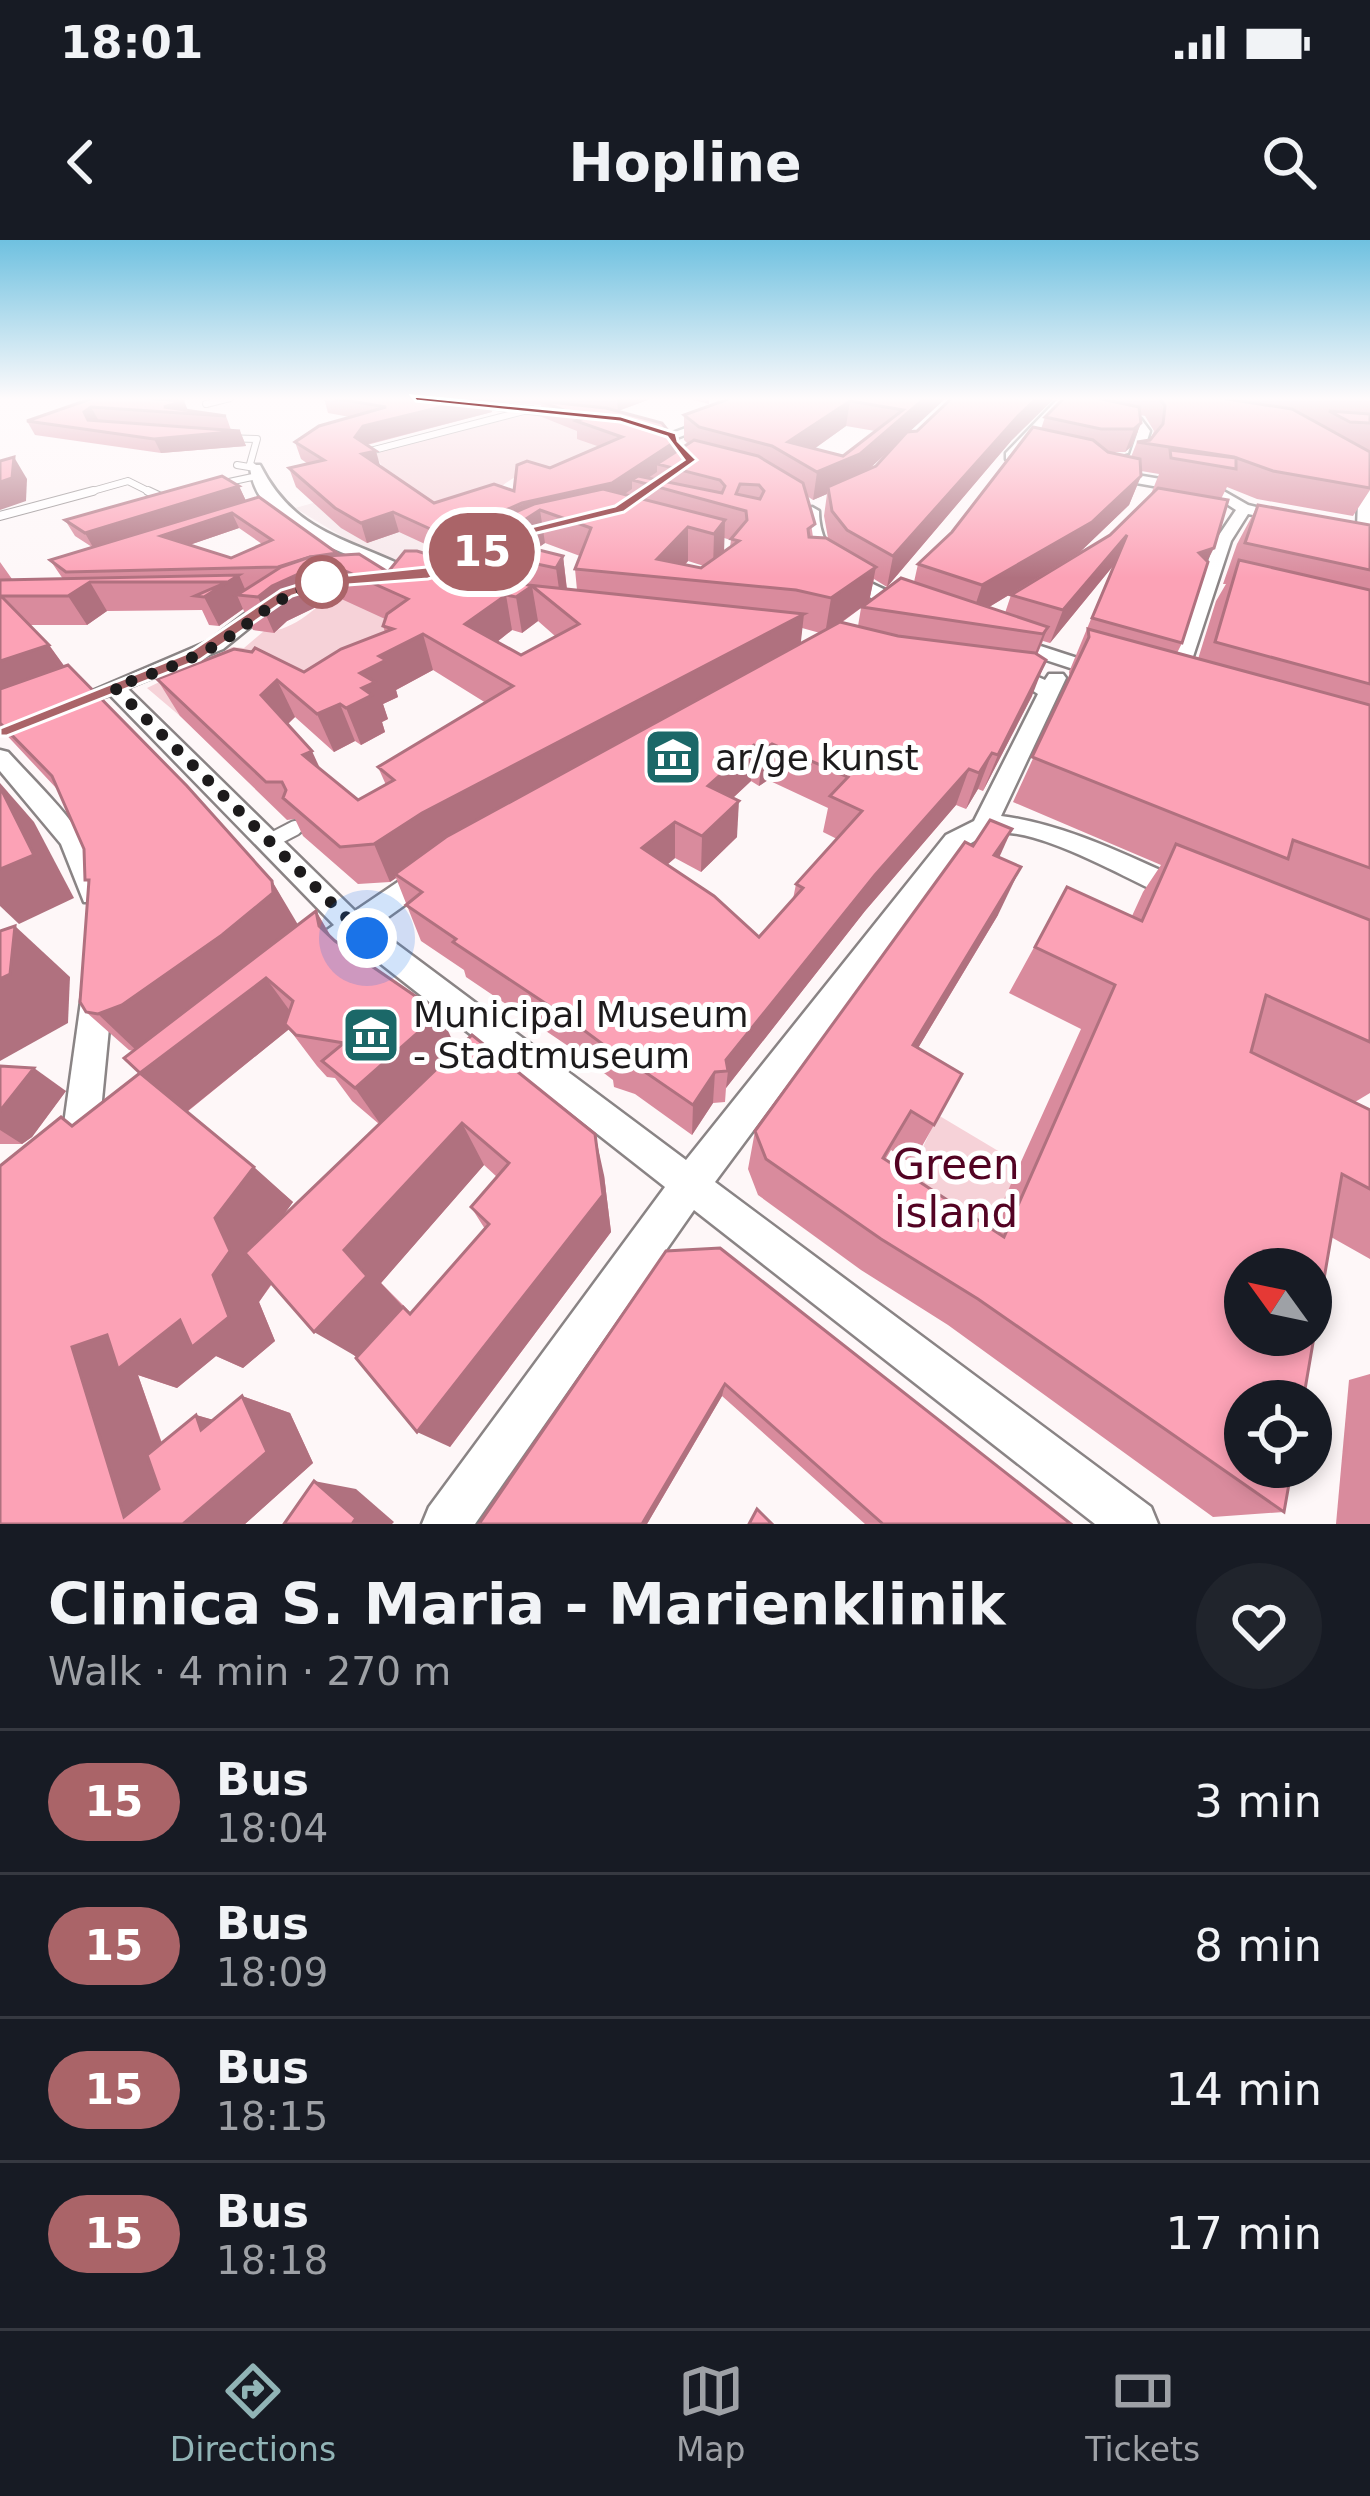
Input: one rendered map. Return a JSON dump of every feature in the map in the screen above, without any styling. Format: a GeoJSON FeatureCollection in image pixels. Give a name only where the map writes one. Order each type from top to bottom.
{"type":"FeatureCollection","features":[{"type":"Feature","properties":{"kind":"street"},"geometry":{"type":"LineString","coordinates":[[1003,466],[1010,458]]}},
{"type":"Feature","properties":{"kind":"street"},"geometry":{"type":"LineString","coordinates":[[1127,458],[1097,461],[1103,473],[1220,493],[1244,509],[1312,520]]}},
{"type":"Feature","properties":{"kind":"street"},"geometry":{"type":"LineString","coordinates":[[1338,458],[1366,476],[1360,526],[1367,554],[1341,549]]}},
{"type":"Feature","properties":{"kind":"street"},"geometry":{"type":"LineString","coordinates":[[250,470],[266,502],[319,536],[402,575],[357,578]]}},
{"type":"Feature","properties":{"kind":"street"},"geometry":{"type":"LineString","coordinates":[[1140,482],[1137,494],[1142,501]]}},
{"type":"Feature","properties":{"kind":"street"},"geometry":{"type":"LineString","coordinates":[[796,498],[820,508],[808,533],[818,564],[932,615]]}},
{"type":"Feature","properties":{"kind":"street"},"geometry":{"type":"LineString","coordinates":[[1152,686],[1211,591],[1229,532],[1244,509]]}},
{"type":"Feature","properties":{"kind":"street"},"geometry":{"type":"LineString","coordinates":[[1213,521],[1229,532],[1253,533]]}},
{"type":"Feature","properties":{"kind":"street"},"geometry":{"type":"LineString","coordinates":[[865,619],[910,581]]}},
{"type":"Feature","properties":{"kind":"street"},"geometry":{"type":"LineString","coordinates":[[72,703],[216,645],[280,597],[241,593]]}},
{"type":"Feature","properties":{"kind":"street"},"geometry":{"type":"LineString","coordinates":[[980,634],[1064,663],[1196,698]]}},
{"type":"Feature","properties":{"kind":"street"},"geometry":{"type":"LineString","coordinates":[[984,825],[1064,663]]}},
{"type":"Feature","properties":{"kind":"street"},"geometry":{"type":"LineString","coordinates":[[974,671],[1029,680],[1048,692]]}},
{"type":"Feature","properties":{"kind":"street"},"geometry":{"type":"LineString","coordinates":[[114,687],[352,926],[497,1047],[1134,1524]]}},
{"type":"Feature","properties":{"kind":"street"},"geometry":{"type":"LineString","coordinates":[[0,757],[68,835],[92,876],[98,923]]}},
{"type":"Feature","properties":{"kind":"street"},"geometry":{"type":"LineString","coordinates":[[446,1524],[688,1187],[955,841],[984,825],[1028,830],[1208,902]]}},
{"type":"Feature","properties":{"kind":"street"},"geometry":{"type":"LineString","coordinates":[[285,976],[447,862]]}},
{"type":"Feature","properties":{"kind":"street"},"geometry":{"type":"LineString","coordinates":[[100,965],[64,1147],[114,1108]]}},
{"type":"Feature","properties":{"kind":"lane"},"geometry":{"type":"LineString","coordinates":[[196,490],[250,470],[251,458]]}},
{"type":"Feature","properties":{"kind":"lane"},"geometry":{"type":"LineString","coordinates":[[0,516],[128,481],[161,500],[179,495]]}},
{"type":"Feature","properties":{"kind":"lane"},"geometry":{"type":"LineString","coordinates":[[268,842],[295,828]]}},
{"type":"Feature","properties":{"kind":"shaded area"},"geometry":{"type":"Polygon","coordinates":[[[382,484],[489,543],[439,567],[417,568],[356,545],[295,508],[382,484]]]}},
{"type":"Feature","properties":{"kind":"green space"},"geometry":{"type":"Polygon","coordinates":[[[377,458],[604,458],[600,463],[528,473],[494,495],[428,505],[384,470],[377,458]]]}},
{"type":"Feature","properties":{"kind":"green space"},"geometry":{"type":"Polygon","coordinates":[[[336,586],[388,621],[398,650],[222,698],[180,716],[147,688],[232,647],[244,648],[264,631],[294,623],[336,586]]]}},
{"type":"Feature","properties":{"kind":"green space","name":"Green island"},"geometry":{"type":"Polygon","coordinates":[[[938,1115],[1020,1164],[973,1268],[892,1213],[938,1115]]]}},
{"type":"Feature","properties":{"kind":"building"},"geometry":{"type":"Polygon","coordinates":[[[14,458],[12,478],[0,482],[0,461],[14,458]]]}},
{"type":"Feature","properties":{"kind":"building"},"geometry":{"type":"Polygon","coordinates":[[[321,458],[368,458],[434,503],[494,484],[514,491],[517,465],[527,461],[550,468],[573,458],[650,458],[612,483],[522,503],[446,536],[393,512],[361,523],[335,508],[289,468],[324,460],[321,458]]]}},
{"type":"Feature","properties":{"kind":"building"},"geometry":{"type":"Polygon","coordinates":[[[666,458],[761,458],[803,483],[815,524],[808,529],[809,537],[826,538],[876,567],[831,598],[796,590],[575,569],[591,528],[540,510],[495,539],[563,556],[556,568],[503,557],[513,558],[491,547],[494,540],[486,544],[465,534],[534,504],[603,489],[725,520],[714,534],[688,527],[657,559],[701,568],[739,541],[731,539],[747,520],[746,511],[632,480],[638,476],[722,493],[725,486],[720,480],[657,464],[666,458]],[[740,484],[736,494],[760,499],[764,491],[759,485],[740,484]]]}},
{"type":"Feature","properties":{"kind":"building"},"geometry":{"type":"Polygon","coordinates":[[[793,458],[851,458],[817,472],[793,458]]]}},
{"type":"Feature","properties":{"kind":"building"},"geometry":{"type":"Polygon","coordinates":[[[883,458],[981,458],[893,556],[847,530],[832,511],[828,487],[876,466],[883,458]]]}},
{"type":"Feature","properties":{"kind":"building"},"geometry":{"type":"Polygon","coordinates":[[[1009,458],[1140,459],[1141,476],[1092,522],[982,585],[918,564],[952,532],[1009,458]]]}},
{"type":"Feature","properties":{"kind":"building"},"geometry":{"type":"Polygon","coordinates":[[[1171,458],[1236,458],[1236,469],[1171,458]]]}},
{"type":"Feature","properties":{"kind":"building"},"geometry":{"type":"Polygon","coordinates":[[[1237,458],[1370,458],[1370,488],[1273,471],[1237,458]]]}},
{"type":"Feature","properties":{"kind":"building"},"geometry":{"type":"Polygon","coordinates":[[[222,476],[239,486],[85,533],[65,520],[222,476]]]}},
{"type":"Feature","properties":{"kind":"building"},"geometry":{"type":"Polygon","coordinates":[[[1158,488],[1228,500],[1214,548],[1199,553],[1208,562],[1182,643],[1092,618],[1127,535],[1063,610],[1011,595],[1110,535],[1158,488]]]}},
{"type":"Feature","properties":{"kind":"building"},"geometry":{"type":"Polygon","coordinates":[[[259,497],[337,553],[278,567],[66,572],[50,560],[259,497]],[[232,513],[161,536],[231,558],[272,540],[232,513]]]}},
{"type":"Feature","properties":{"kind":"building"},"geometry":{"type":"Polygon","coordinates":[[[1258,505],[1370,525],[1370,570],[1245,543],[1258,505]]]}},
{"type":"Feature","properties":{"kind":"building"},"geometry":{"type":"Polygon","coordinates":[[[405,551],[417,551],[528,585],[804,614],[422,813],[374,844],[340,847],[283,798],[282,782],[266,782],[157,679],[234,649],[252,652],[255,648],[304,672],[341,649],[393,629],[383,626],[387,614],[408,599],[325,562],[258,597],[237,595],[281,567],[310,557],[359,554],[388,572],[405,551]],[[532,586],[516,597],[506,595],[465,624],[521,655],[579,624],[532,586]],[[423,634],[379,656],[386,660],[360,673],[375,682],[362,688],[372,695],[346,708],[340,704],[317,714],[277,680],[261,695],[312,751],[303,755],[358,800],[394,780],[378,767],[513,686],[423,634]]]}},
{"type":"Feature","properties":{"kind":"building"},"geometry":{"type":"Polygon","coordinates":[[[1239,560],[1370,590],[1370,684],[1215,642],[1239,560]]]}},
{"type":"Feature","properties":{"kind":"building"},"geometry":{"type":"Polygon","coordinates":[[[239,575],[204,597],[195,596],[227,582],[90,582],[68,596],[1,596],[49,645],[0,661],[0,580],[239,575]]]}},
{"type":"Feature","properties":{"kind":"building"},"geometry":{"type":"Polygon","coordinates":[[[901,578],[1048,627],[1043,634],[862,607],[901,578]]]}},
{"type":"Feature","properties":{"kind":"building"},"geometry":{"type":"Polygon","coordinates":[[[840,622],[898,636],[1035,653],[1046,660],[998,755],[992,753],[979,773],[969,769],[875,875],[726,1060],[728,1071],[715,1072],[693,1105],[632,1063],[609,1055],[608,1048],[406,905],[422,892],[395,874],[446,837],[840,622]],[[772,744],[763,750],[754,745],[708,786],[739,801],[702,836],[675,822],[642,848],[714,896],[759,937],[803,888],[796,884],[862,811],[830,796],[848,777],[772,744]]]}},
{"type":"Feature","properties":{"kind":"building"},"geometry":{"type":"Polygon","coordinates":[[[1088,629],[1370,705],[1370,868],[1293,840],[1288,859],[1032,757],[1089,637],[1088,629]]]}},
{"type":"Feature","properties":{"kind":"building"},"geometry":{"type":"Polygon","coordinates":[[[68,665],[272,881],[273,893],[222,935],[122,1005],[98,1014],[86,1012],[80,1002],[89,880],[85,880],[84,849],[52,776],[0,723],[0,689],[68,665]]]}},
{"type":"Feature","properties":{"kind":"building"},"geometry":{"type":"Polygon","coordinates":[[[0,787],[34,855],[0,869],[0,787]]]}},
{"type":"Feature","properties":{"kind":"building"},"geometry":{"type":"Polygon","coordinates":[[[990,820],[1012,829],[994,855],[1021,867],[913,1045],[962,1074],[934,1125],[911,1111],[883,1158],[1004,1237],[1115,985],[1035,947],[1067,887],[1142,921],[1176,844],[1370,920],[1370,1042],[1266,995],[1251,1052],[1370,1110],[1370,1189],[1342,1174],[1329,1248],[1224,1248],[1224,1356],[1311,1356],[1307,1380],[1224,1380],[1224,1470],[766,1159],[755,1131],[965,842],[973,846],[990,820]]]}},
{"type":"Feature","properties":{"kind":"building"},"geometry":{"type":"Polygon","coordinates":[[[316,911],[319,926],[335,941],[440,1013],[355,1088],[322,1061],[344,1043],[296,1035],[285,1024],[293,1001],[266,978],[140,1073],[124,1058],[316,911]]]}},
{"type":"Feature","properties":{"kind":"building"},"geometry":{"type":"Polygon","coordinates":[[[15,926],[10,974],[0,979],[0,931],[15,926]]]}},
{"type":"Feature","properties":{"kind":"building"},"geometry":{"type":"Polygon","coordinates":[[[472,1035],[595,1134],[603,1195],[417,1432],[356,1358],[403,1307],[410,1314],[489,1224],[471,1207],[509,1163],[462,1123],[344,1250],[367,1276],[314,1332],[245,1253],[472,1035]]]}},
{"type":"Feature","properties":{"kind":"building"},"geometry":{"type":"Polygon","coordinates":[[[0,1066],[34,1068],[0,1111],[0,1066]]]}},
{"type":"Feature","properties":{"kind":"building"},"geometry":{"type":"Polygon","coordinates":[[[140,1073],[254,1167],[215,1218],[230,1251],[213,1275],[229,1317],[192,1347],[180,1320],[118,1369],[107,1335],[72,1347],[124,1517],[159,1489],[147,1455],[196,1415],[201,1430],[242,1396],[267,1452],[183,1524],[0,1524],[0,1166],[61,1117],[72,1126],[140,1073]]]}},
{"type":"Feature","properties":{"kind":"building"},"geometry":{"type":"Polygon","coordinates":[[[720,1248],[1071,1524],[883,1524],[725,1384],[642,1524],[479,1524],[666,1251],[720,1248]]]}},
{"type":"Feature","properties":{"kind":"building"},"geometry":{"type":"Polygon","coordinates":[[[314,1481],[356,1518],[352,1524],[284,1524],[314,1481]]]}},
{"type":"Feature","properties":{"kind":"building"},"geometry":{"type":"Polygon","coordinates":[[[1250,1488],[1288,1488],[1284,1512],[1250,1488]]]}},
{"type":"Feature","properties":{"kind":"building"},"geometry":{"type":"Polygon","coordinates":[[[757,1509],[772,1524],[749,1524],[757,1509]]]}},
{"type":"Feature","properties":{"kind":"bus line","name":"15"},"geometry":{"type":"LineString","coordinates":[[0,732],[194,657],[287,593],[320,582],[451,568],[532,530],[620,509],[640,499],[688,458]]}},
{"type":"Feature","properties":{"kind":"place","name":"ar/ge kunst"},"geometry":{"type":"Point","coordinates":[673,757]}},
{"type":"Feature","properties":{"kind":"place","name":"Municipal Museum - Stadtmuseum"},"geometry":{"type":"Point","coordinates":[371,1035]}},
{"type":"Feature","properties":{"kind":"route"},"geometry":{"type":"LineString","coordinates":[[322,582],[277,598],[194,657],[114,687],[367,938]]}}]}
